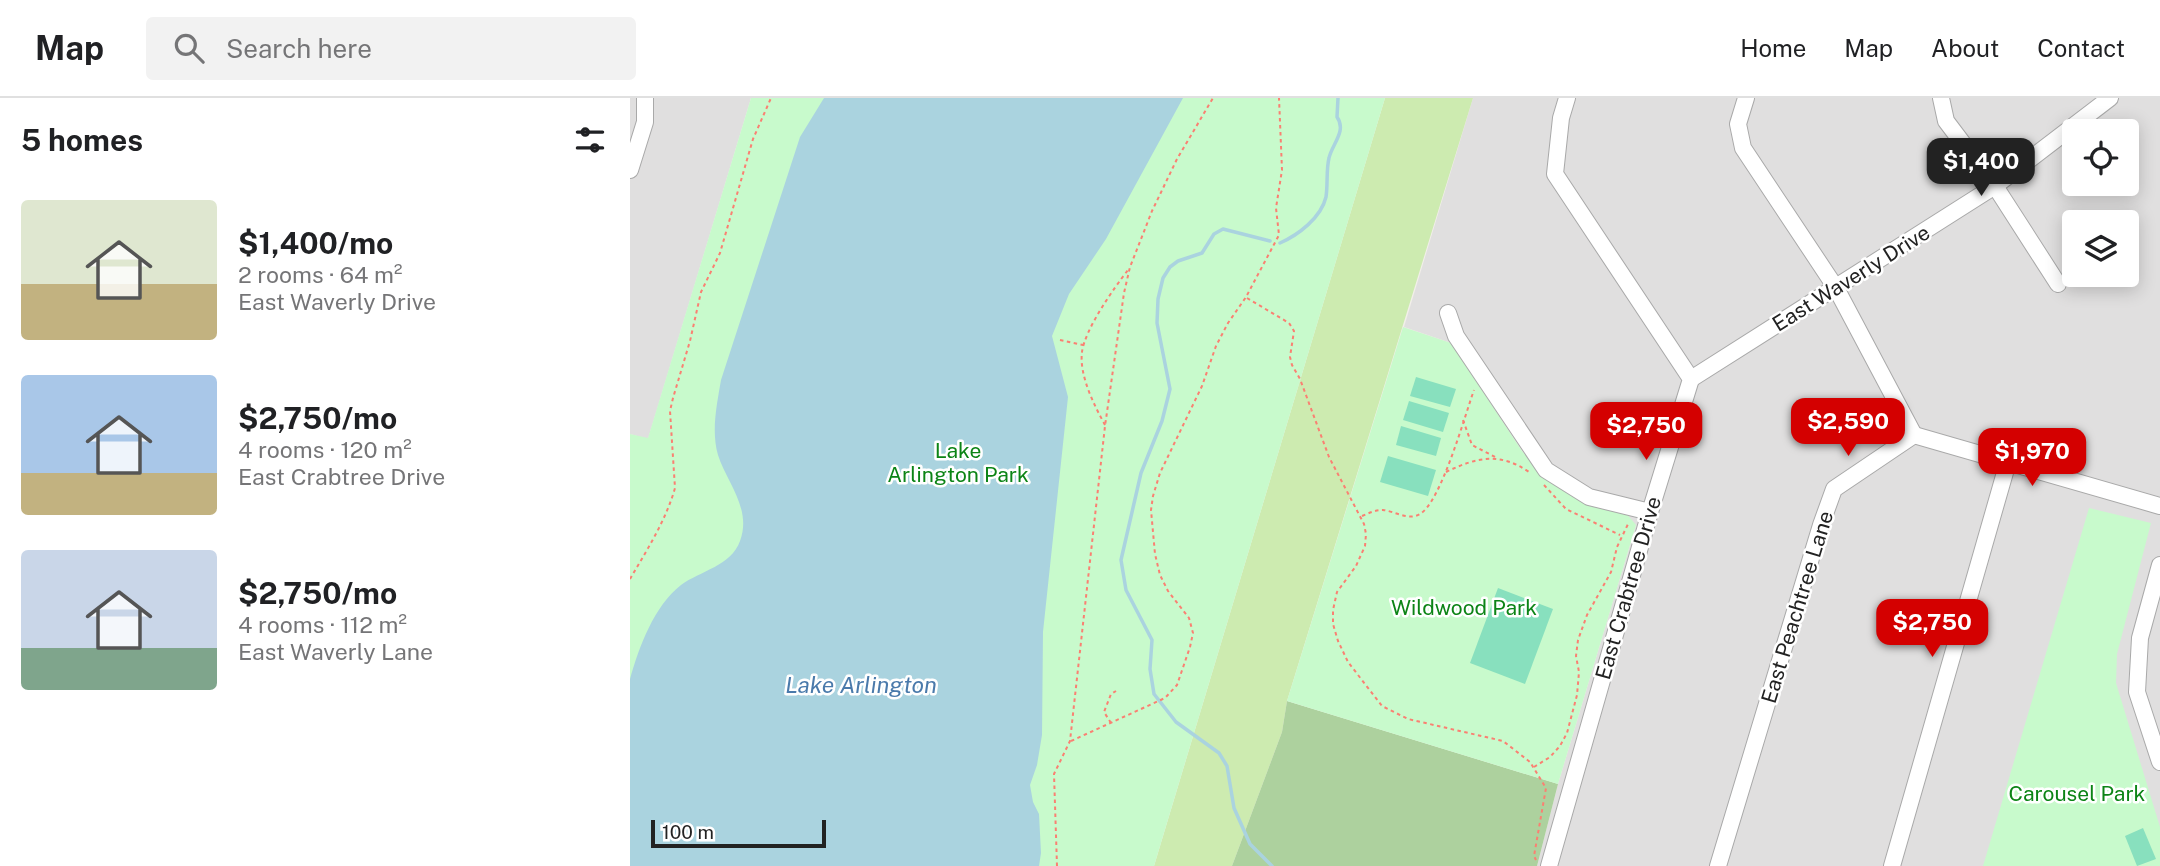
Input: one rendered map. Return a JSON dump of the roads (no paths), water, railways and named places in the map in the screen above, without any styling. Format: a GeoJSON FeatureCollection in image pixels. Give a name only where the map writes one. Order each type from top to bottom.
{"type":"FeatureCollection","features":[{"type":"Feature","properties":{"kind":"street"},"geometry":{"type":"LineString","coordinates":[[630,170],[645,122],[645,98]]}},
{"type":"Feature","properties":{"kind":"street"},"geometry":{"type":"LineString","coordinates":[[1567,98],[1561,118],[1555,174],[1691,379]]}},
{"type":"Feature","properties":{"kind":"street"},"geometry":{"type":"LineString","coordinates":[[1746,98],[1738,124],[1743,148],[1836,288],[1914,435],[2160,506]]}},
{"type":"Feature","properties":{"kind":"street"},"geometry":{"type":"LineString","coordinates":[[1941,98],[1946,121],[1995,186],[2058,284]]}},
{"type":"Feature","properties":{"kind":"street","name":"East Waverly Drive"},"geometry":{"type":"LineString","coordinates":[[1691,379],[1995,186],[2110,98]]}},
{"type":"Feature","properties":{"kind":"street"},"geometry":{"type":"LineString","coordinates":[[1448,313],[1456,336],[1546,470],[1589,497],[1643,510]]}},
{"type":"Feature","properties":{"kind":"street","name":"East Crabtree Drive"},"geometry":{"type":"LineString","coordinates":[[1543,864],[1643,510],[1691,379]]}},
{"type":"Feature","properties":{"kind":"street","name":"East Peachtree Lane"},"geometry":{"type":"LineString","coordinates":[[1718,866],[1834,489],[1914,435]]}},
{"type":"Feature","properties":{"kind":"street"},"geometry":{"type":"LineString","coordinates":[[1892,866],[2008,462]]}},
{"type":"Feature","properties":{"kind":"street"},"geometry":{"type":"LineString","coordinates":[[2160,565],[2140,638],[2137,692],[2160,762]]}},
{"type":"Feature","properties":{"kind":"water","name":"Lake Arlington"},"geometry":{"type":"Polygon","coordinates":[[[824,98],[1183,98],[1106,239],[1069,294],[1052,336],[1068,397],[1043,632],[1042,735],[1037,765],[1030,785],[1033,802],[1039,814],[1039,866],[630,866],[630,679],[643,641],[663,604],[681,585],[730,556],[740,541],[743,529],[741,507],[716,446],[715,418],[721,380],[800,137],[824,98]]]}},
{"type":"Feature","properties":{"kind":"waterway"},"geometry":{"type":"LineString","coordinates":[[1280,243],[1308,225],[1323,205],[1329,158],[1340,127],[1337,117],[1338,98]]}},
{"type":"Feature","properties":{"kind":"waterway"},"geometry":{"type":"LineString","coordinates":[[1270,241],[1223,229],[1214,234],[1202,253],[1178,261],[1163,278],[1158,299],[1157,323],[1170,389],[1162,421],[1141,473],[1121,560],[1126,590],[1152,640],[1150,669],[1154,694],[1176,722],[1219,753],[1227,766],[1234,808],[1250,844],[1272,866]]}},
{"type":"Feature","properties":{"kind":"park label","name":"Lake Arlington Park"},"geometry":{"type":"Point","coordinates":[958,462]}},
{"type":"Feature","properties":{"kind":"park label","name":"Wildwood Park"},"geometry":{"type":"Point","coordinates":[1464,607]}},
{"type":"Feature","properties":{"kind":"park label","name":"Carousel Park"},"geometry":{"type":"Point","coordinates":[2077,793]}}]}
